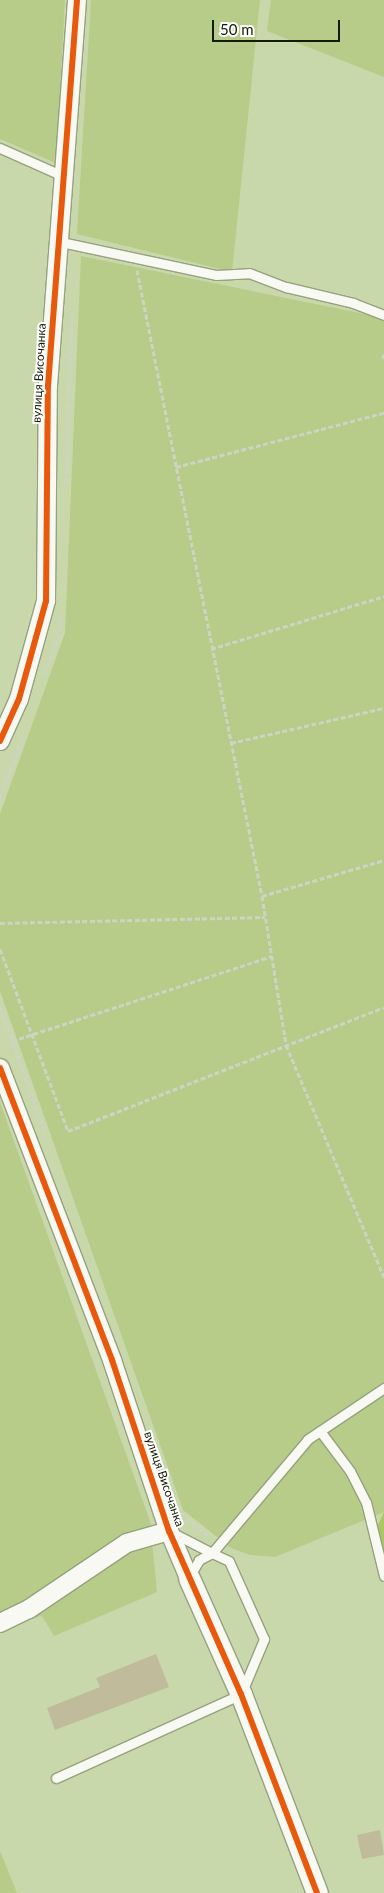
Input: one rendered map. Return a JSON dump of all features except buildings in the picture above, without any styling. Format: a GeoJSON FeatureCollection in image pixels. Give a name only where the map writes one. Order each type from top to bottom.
{"type":"FeatureCollection","features":[{"type":"Feature","properties":{"kind":"street","name":"вулиця Височанка"},"geometry":{"type":"LineString","coordinates":[[0,741],[19,699],[46,601],[48,386],[77,0]]}},
{"type":"Feature","properties":{"kind":"street","name":"вулиця Височанка"},"geometry":{"type":"LineString","coordinates":[[0,1068],[112,1360],[169,1531],[241,1694],[317,1893]]}},
{"type":"Feature","properties":{"kind":"street"},"geometry":{"type":"LineString","coordinates":[[0,1622],[30,1609],[127,1543],[169,1531]]}},
{"type":"Feature","properties":{"kind":"lane"},"geometry":{"type":"LineString","coordinates":[[0,148],[65,177]]}},
{"type":"Feature","properties":{"kind":"lane"},"geometry":{"type":"LineString","coordinates":[[60,242],[216,275],[249,273],[286,287],[352,303],[384,315]]}},
{"type":"Feature","properties":{"kind":"lane"},"geometry":{"type":"LineString","coordinates":[[189,1578],[199,1560],[212,1553],[308,1439],[384,1388]]}},
{"type":"Feature","properties":{"kind":"lane"},"geometry":{"type":"LineString","coordinates":[[320,1430],[350,1472],[366,1502],[384,1576]]}},
{"type":"Feature","properties":{"kind":"lane"},"geometry":{"type":"LineString","coordinates":[[56,1778],[241,1694],[264,1639],[229,1561],[169,1531]]}},
{"type":"Feature","properties":{"kind":"path"},"geometry":{"type":"LineString","coordinates":[[135,258],[211,649],[262,896],[286,1045],[384,1277]]}},
{"type":"Feature","properties":{"kind":"path"},"geometry":{"type":"LineString","coordinates":[[176,467],[384,413]]}},
{"type":"Feature","properties":{"kind":"path"},"geometry":{"type":"LineString","coordinates":[[211,649],[384,596]]}},
{"type":"Feature","properties":{"kind":"path"},"geometry":{"type":"LineString","coordinates":[[230,743],[384,708]]}},
{"type":"Feature","properties":{"kind":"path"},"geometry":{"type":"LineString","coordinates":[[262,896],[384,860]]}},
{"type":"Feature","properties":{"kind":"path"},"geometry":{"type":"LineString","coordinates":[[0,923],[265,917]]}},
{"type":"Feature","properties":{"kind":"path"},"geometry":{"type":"LineString","coordinates":[[0,949],[68,1132],[384,1007]]}},
{"type":"Feature","properties":{"kind":"path"},"geometry":{"type":"LineString","coordinates":[[12,1041],[272,956]]}},
{"type":"Feature","properties":{"kind":"green space"},"geometry":{"type":"Polygon","coordinates":[[[0,0],[65,0],[56,163],[0,139],[0,0]]]}},
{"type":"Feature","properties":{"kind":"green space"},"geometry":{"type":"Polygon","coordinates":[[[91,0],[260,0],[232,272],[77,234],[91,0]]]}},
{"type":"Feature","properties":{"kind":"green space"},"geometry":{"type":"Polygon","coordinates":[[[271,0],[384,0],[384,77],[267,31],[271,0]]]}},
{"type":"Feature","properties":{"kind":"green space"},"geometry":{"type":"Polygon","coordinates":[[[81,256],[384,318],[384,1512],[275,1557],[250,1555],[231,1548],[183,1510],[0,991],[0,814],[65,633],[81,256]]]}},
{"type":"Feature","properties":{"kind":"green space"},"geometry":{"type":"Polygon","coordinates":[[[0,1102],[150,1521],[157,1592],[54,1636],[42,1616],[0,1626],[0,1102]]]}},
{"type":"Feature","properties":{"kind":"green space"},"geometry":{"type":"Polygon","coordinates":[[[384,1512],[384,1561],[376,1529],[384,1512]]]}},
{"type":"Feature","properties":{"kind":"green space"},"geometry":{"type":"Polygon","coordinates":[[[0,1851],[17,1893],[0,1893],[0,1851]]]}},
{"type":"Feature","properties":{"kind":"cycle path"},"geometry":{"type":"LineString","coordinates":[[0,741],[19,699],[46,601],[48,386],[77,0]]}},
{"type":"Feature","properties":{"kind":"cycle path"},"geometry":{"type":"LineString","coordinates":[[0,1068],[112,1360],[169,1531],[241,1694],[317,1893]]}}]}
